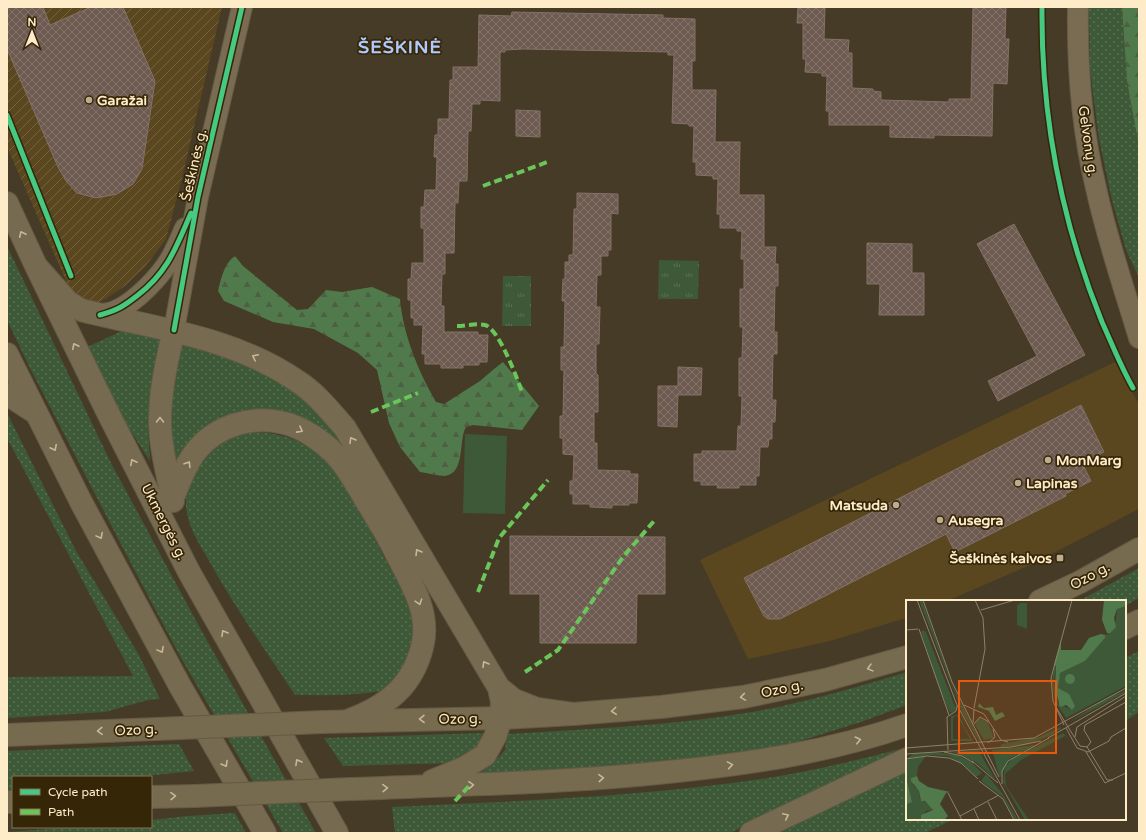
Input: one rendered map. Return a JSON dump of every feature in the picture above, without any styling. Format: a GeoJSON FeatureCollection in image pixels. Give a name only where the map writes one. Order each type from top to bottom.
{"type":"FeatureCollection","features":[{"type":"Feature","properties":{"kind":"highway","name":"Ukmergės g."},"geometry":{"type":"LineString","coordinates":[[7,203],[107,411],[189,572],[337,833]]}},
{"type":"Feature","properties":{"kind":"highway"},"geometry":{"type":"LineString","coordinates":[[36,266],[68,302],[81,310],[174,330],[238,350],[259,359],[298,381],[322,402],[345,428],[499,688],[502,702],[501,718]]}},
{"type":"Feature","properties":{"kind":"highway"},"geometry":{"type":"LineString","coordinates":[[174,330],[164,371],[160,422],[162,449],[178,529],[189,572]]}},
{"type":"Feature","properties":{"kind":"highway"},"geometry":{"type":"LineString","coordinates":[[7,354],[81,502],[180,686],[265,833]]}},
{"type":"Feature","properties":{"kind":"highway"},"geometry":{"type":"LineString","coordinates":[[7,394],[36,414]]}},
{"type":"Feature","properties":{"kind":"highway"},"geometry":{"type":"LineString","coordinates":[[172,500],[183,472],[197,450],[214,435],[231,426],[250,421],[269,420],[285,423],[301,430],[324,444],[352,476],[388,537],[416,592],[421,608],[424,626],[423,642],[418,658],[411,674],[396,694],[366,714],[347,721]]}},
{"type":"Feature","properties":{"kind":"highway"},"geometry":{"type":"LineString","coordinates":[[499,688],[514,700],[537,709],[573,714]]}},
{"type":"Feature","properties":{"kind":"highway"},"geometry":{"type":"LineString","coordinates":[[751,833],[906,759]]}},
{"type":"Feature","properties":{"kind":"main road","name":"Ozo g."},"geometry":{"type":"LineString","coordinates":[[1042,600],[1080,582],[1139,549]]}},
{"type":"Feature","properties":{"kind":"main road"},"geometry":{"type":"LineString","coordinates":[[1126,628],[1139,621]]}},
{"type":"Feature","properties":{"kind":"main road","name":"Ozo g."},"geometry":{"type":"LineString","coordinates":[[7,735],[347,721],[501,718],[661,707],[744,697],[825,680],[906,657]]}},
{"type":"Feature","properties":{"kind":"main road"},"geometry":{"type":"LineString","coordinates":[[418,787],[464,768],[485,755],[495,737],[501,718]]}},
{"type":"Feature","properties":{"kind":"main road"},"geometry":{"type":"LineString","coordinates":[[152,797],[418,787],[617,777],[709,768],[794,755],[879,735],[906,725]]}},
{"type":"Feature","properties":{"kind":"street","name":"Šeškinės g."},"geometry":{"type":"LineString","coordinates":[[174,330],[198,197],[242,7]]}},
{"type":"Feature","properties":{"kind":"street","name":"Gelvonų g."},"geometry":{"type":"LineString","coordinates":[[1078,7],[1080,84],[1087,142],[1095,188],[1118,271],[1139,338]]}},
{"type":"Feature","properties":{"kind":"street"},"geometry":{"type":"LineString","coordinates":[[100,315],[115,311],[127,304],[161,274],[172,256],[198,197]]}},
{"type":"Feature","properties":{"kind":"street","name":"Gelvonų g."},"geometry":{"type":"LineString","coordinates":[[1118,271],[1139,299]]}},
{"type":"Feature","properties":{"kind":"shaded area"},"geometry":{"type":"Polygon","coordinates":[[[7,7],[222,7],[182,178],[166,239],[145,267],[125,286],[102,301],[93,304],[83,304],[70,290],[7,147],[7,7]]]}},
{"type":"Feature","properties":{"kind":"shaded area"},"geometry":{"type":"Polygon","coordinates":[[[1115,362],[1139,404],[1139,509],[1028,566],[949,600],[906,600],[906,618],[830,641],[748,659],[700,560],[1115,362]]]}},
{"type":"Feature","properties":{"kind":"green space"},"geometry":{"type":"Polygon","coordinates":[[[1089,7],[1122,7],[1127,82],[1139,147],[1139,278],[1126,250],[1112,200],[1099,139],[1090,69],[1089,7]]]}},
{"type":"Feature","properties":{"kind":"green space"},"geometry":{"type":"Polygon","coordinates":[[[1122,7],[1139,7],[1139,147],[1127,82],[1122,7]]]}},
{"type":"Feature","properties":{"kind":"green space"},"geometry":{"type":"Polygon","coordinates":[[[7,246],[111,463],[201,630],[316,833],[283,833],[181,658],[124,550],[30,368],[7,320],[7,246]]]}},
{"type":"Feature","properties":{"kind":"green space"},"geometry":{"type":"Polygon","coordinates":[[[235,256],[243,266],[297,310],[308,309],[326,290],[342,292],[372,287],[400,299],[404,326],[412,352],[423,378],[436,402],[444,404],[480,381],[503,362],[539,406],[522,430],[473,425],[466,427],[462,440],[459,463],[452,474],[442,476],[420,472],[400,447],[389,423],[377,370],[358,353],[314,329],[273,322],[224,301],[218,291],[226,267],[235,256]]]}},
{"type":"Feature","properties":{"kind":"green space"},"geometry":{"type":"Polygon","coordinates":[[[659,260],[699,261],[698,299],[658,299],[659,260]]]}},
{"type":"Feature","properties":{"kind":"green space"},"geometry":{"type":"Polygon","coordinates":[[[503,276],[531,276],[531,326],[502,326],[503,276]]]}},
{"type":"Feature","properties":{"kind":"green space"},"geometry":{"type":"Polygon","coordinates":[[[135,325],[165,334],[150,405],[148,428],[150,461],[128,427],[87,347],[135,325]]]}},
{"type":"Feature","properties":{"kind":"green space"},"geometry":{"type":"Polygon","coordinates":[[[181,343],[226,356],[288,386],[312,404],[354,453],[252,412],[173,476],[166,413],[181,343]]]}},
{"type":"Feature","properties":{"kind":"green space"},"geometry":{"type":"Polygon","coordinates":[[[7,413],[76,551],[139,655],[160,699],[148,700],[105,712],[7,718],[7,677],[133,676],[7,438],[7,413]]]}},
{"type":"Feature","properties":{"kind":"green space"},"geometry":{"type":"Polygon","coordinates":[[[250,432],[268,433],[294,440],[310,448],[328,464],[346,486],[396,579],[406,600],[413,622],[413,643],[410,660],[407,665],[397,678],[382,690],[377,692],[349,695],[295,695],[239,611],[197,540],[188,520],[186,506],[187,494],[193,476],[203,461],[218,445],[236,435],[250,432]]]}},
{"type":"Feature","properties":{"kind":"green space"},"geometry":{"type":"Polygon","coordinates":[[[465,434],[507,436],[505,514],[463,513],[465,434]]]}},
{"type":"Feature","properties":{"kind":"green space"},"geometry":{"type":"Polygon","coordinates":[[[1139,568],[1139,598],[1126,605],[1126,600],[1081,600],[1139,568]]]}},
{"type":"Feature","properties":{"kind":"green space"},"geometry":{"type":"Polygon","coordinates":[[[1139,651],[1139,712],[1126,720],[1126,658],[1139,651]]]}},
{"type":"Feature","properties":{"kind":"green space"},"geometry":{"type":"Polygon","coordinates":[[[906,672],[906,705],[861,722],[784,746],[723,756],[626,766],[480,773],[493,763],[505,750],[507,734],[597,729],[687,721],[746,713],[847,690],[906,672]]]}},
{"type":"Feature","properties":{"kind":"green space"},"geometry":{"type":"Polygon","coordinates":[[[485,733],[479,748],[454,763],[343,766],[324,738],[485,733]]]}},
{"type":"Feature","properties":{"kind":"green space"},"geometry":{"type":"Polygon","coordinates":[[[179,744],[194,771],[145,776],[12,776],[12,792],[7,792],[7,751],[179,744]]]}},
{"type":"Feature","properties":{"kind":"green space"},"geometry":{"type":"Polygon","coordinates":[[[900,749],[730,833],[395,833],[392,807],[486,803],[674,790],[768,778],[802,772],[900,749]]]}},
{"type":"Feature","properties":{"kind":"green space"},"geometry":{"type":"Polygon","coordinates":[[[906,769],[906,820],[952,820],[925,833],[777,833],[906,769]]]}},
{"type":"Feature","properties":{"kind":"green space"},"geometry":{"type":"Polygon","coordinates":[[[235,813],[246,833],[7,833],[63,828],[152,828],[152,820],[235,813]]]}},
{"type":"Feature","properties":{"kind":"building","name":"Garažai"},"geometry":{"type":"Polygon","coordinates":[[[7,7],[43,7],[50,25],[91,7],[123,7],[155,81],[142,169],[133,184],[117,194],[96,198],[77,193],[66,181],[58,167],[7,49],[7,7]]]}},
{"type":"Feature","properties":{"kind":"building"},"geometry":{"type":"Polygon","coordinates":[[[798,7],[825,7],[824,39],[849,40],[848,53],[852,53],[852,88],[873,89],[873,91],[881,92],[881,100],[949,102],[949,99],[971,99],[973,7],[1006,7],[1005,39],[1009,39],[1007,84],[993,83],[992,136],[934,135],[934,138],[890,137],[890,125],[829,125],[829,111],[826,111],[827,76],[822,76],[822,73],[805,72],[806,59],[803,59],[803,23],[797,23],[798,7]]]}},
{"type":"Feature","properties":{"kind":"building"},"geometry":{"type":"Polygon","coordinates":[[[512,12],[663,15],[663,18],[695,19],[695,61],[692,61],[692,90],[716,90],[715,142],[740,142],[739,195],[764,195],[764,247],[776,247],[775,264],[778,264],[778,286],[775,286],[774,332],[777,332],[777,354],[773,354],[772,400],[776,400],[775,422],[772,422],[772,439],[769,439],[768,447],[760,447],[759,476],[756,476],[756,485],[739,485],[739,488],[717,488],[718,485],[701,485],[701,481],[694,481],[694,454],[702,454],[702,451],[737,451],[738,426],[741,426],[742,396],[739,396],[739,358],[742,358],[743,327],[740,327],[740,289],[744,289],[744,259],[741,259],[742,231],[737,231],[737,228],[720,228],[720,214],[717,214],[718,179],[713,179],[713,176],[696,175],[696,162],[693,162],[694,126],[689,126],[689,124],[672,123],[674,55],[668,55],[668,52],[523,49],[505,50],[505,52],[500,52],[500,101],[480,100],[480,104],[472,104],[471,131],[468,131],[467,181],[459,181],[458,203],[455,203],[454,253],[445,253],[445,274],[442,274],[441,306],[444,306],[444,332],[478,332],[478,335],[488,335],[487,362],[479,362],[479,365],[463,365],[463,368],[441,368],[441,364],[425,364],[425,354],[422,354],[423,325],[414,325],[414,318],[411,318],[411,300],[408,300],[408,279],[411,279],[412,263],[424,263],[424,228],[421,228],[421,207],[424,207],[425,190],[436,190],[437,157],[434,157],[435,135],[438,135],[438,119],[449,119],[450,80],[453,80],[453,67],[478,67],[479,15],[511,16],[512,12]]]}},
{"type":"Feature","properties":{"kind":"building"},"geometry":{"type":"Polygon","coordinates":[[[516,110],[540,111],[540,137],[516,136],[516,110]]]}},
{"type":"Feature","properties":{"kind":"building"},"geometry":{"type":"Polygon","coordinates":[[[577,193],[618,194],[618,214],[611,213],[611,250],[608,250],[608,256],[601,256],[601,275],[597,275],[596,307],[600,307],[599,344],[596,344],[598,412],[594,412],[594,443],[597,443],[597,470],[630,471],[630,474],[638,474],[637,503],[629,503],[629,505],[612,505],[612,508],[590,507],[590,504],[573,504],[573,494],[570,494],[570,481],[573,481],[574,455],[563,454],[563,438],[560,438],[560,416],[563,416],[564,370],[561,370],[561,347],[564,347],[565,301],[562,301],[563,279],[565,279],[565,262],[569,262],[569,255],[573,255],[574,209],[577,209],[577,193]]]}},
{"type":"Feature","properties":{"kind":"building"},"geometry":{"type":"Polygon","coordinates":[[[1014,224],[1085,355],[998,401],[988,381],[1037,356],[977,244],[1014,224]]]}},
{"type":"Feature","properties":{"kind":"building"},"geometry":{"type":"Polygon","coordinates":[[[867,243],[912,244],[912,273],[924,273],[924,315],[879,315],[880,284],[867,284],[867,243]]]}},
{"type":"Feature","properties":{"kind":"building"},"geometry":{"type":"Polygon","coordinates":[[[678,367],[702,368],[701,395],[678,395],[678,393],[677,427],[658,426],[658,386],[678,386],[678,367]]]}},
{"type":"Feature","properties":{"kind":"building"},"geometry":{"type":"Polygon","coordinates":[[[1081,405],[1104,452],[1082,463],[1091,481],[1065,494],[1066,496],[955,552],[946,534],[780,619],[768,619],[764,616],[744,578],[1081,405]]]}},
{"type":"Feature","properties":{"kind":"building"},"geometry":{"type":"Polygon","coordinates":[[[510,536],[665,537],[665,594],[637,594],[636,643],[540,643],[540,594],[510,594],[510,536]]]}},
{"type":"Feature","properties":{"kind":"marked path"},"geometry":{"type":"LineString","coordinates":[[483,186],[550,161]]}},
{"type":"Feature","properties":{"kind":"marked path"},"geometry":{"type":"LineString","coordinates":[[457,326],[482,324],[490,328],[502,344],[522,392]]}},
{"type":"Feature","properties":{"kind":"marked path"},"geometry":{"type":"LineString","coordinates":[[371,412],[418,393]]}},
{"type":"Feature","properties":{"kind":"marked path"},"geometry":{"type":"LineString","coordinates":[[478,592],[499,538],[548,480]]}},
{"type":"Feature","properties":{"kind":"marked path"},"geometry":{"type":"LineString","coordinates":[[525,672],[558,650],[623,557],[654,521]]}},
{"type":"Feature","properties":{"kind":"marked path"},"geometry":{"type":"LineString","coordinates":[[455,801],[470,785]]}},
{"type":"Feature","properties":{"kind":"cycle path"},"geometry":{"type":"LineString","coordinates":[[174,330],[198,197],[242,7]]}},
{"type":"Feature","properties":{"kind":"cycle path"},"geometry":{"type":"LineString","coordinates":[[1042,7],[1045,88],[1056,168],[1065,207],[1075,246],[1102,322],[1133,388]]}},
{"type":"Feature","properties":{"kind":"cycle path"},"geometry":{"type":"LineString","coordinates":[[7,115],[71,276]]}},
{"type":"Feature","properties":{"kind":"cycle path"},"geometry":{"type":"LineString","coordinates":[[100,315],[125,305],[157,277],[170,258],[191,213]]}},
{"type":"Feature","properties":{"kind":"place","name":"Garažai"},"geometry":{"type":"Point","coordinates":[89,100]}},
{"type":"Feature","properties":{"kind":"place","name":"MonMarg"},"geometry":{"type":"Point","coordinates":[1048,460]}},
{"type":"Feature","properties":{"kind":"place","name":"Lapinas"},"geometry":{"type":"Point","coordinates":[1018,483]}},
{"type":"Feature","properties":{"kind":"place","name":"Matsuda"},"geometry":{"type":"Point","coordinates":[896,505]}},
{"type":"Feature","properties":{"kind":"place","name":"Ausegra"},"geometry":{"type":"Point","coordinates":[940,520]}},
{"type":"Feature","properties":{"kind":"place","name":"Šeškinės kalvos"},"geometry":{"type":"Point","coordinates":[1060,558]}},
{"type":"Feature","properties":{"kind":"district","name":"ŠEŠKINĖ"},"geometry":{"type":"Point","coordinates":[400,47]}}]}
